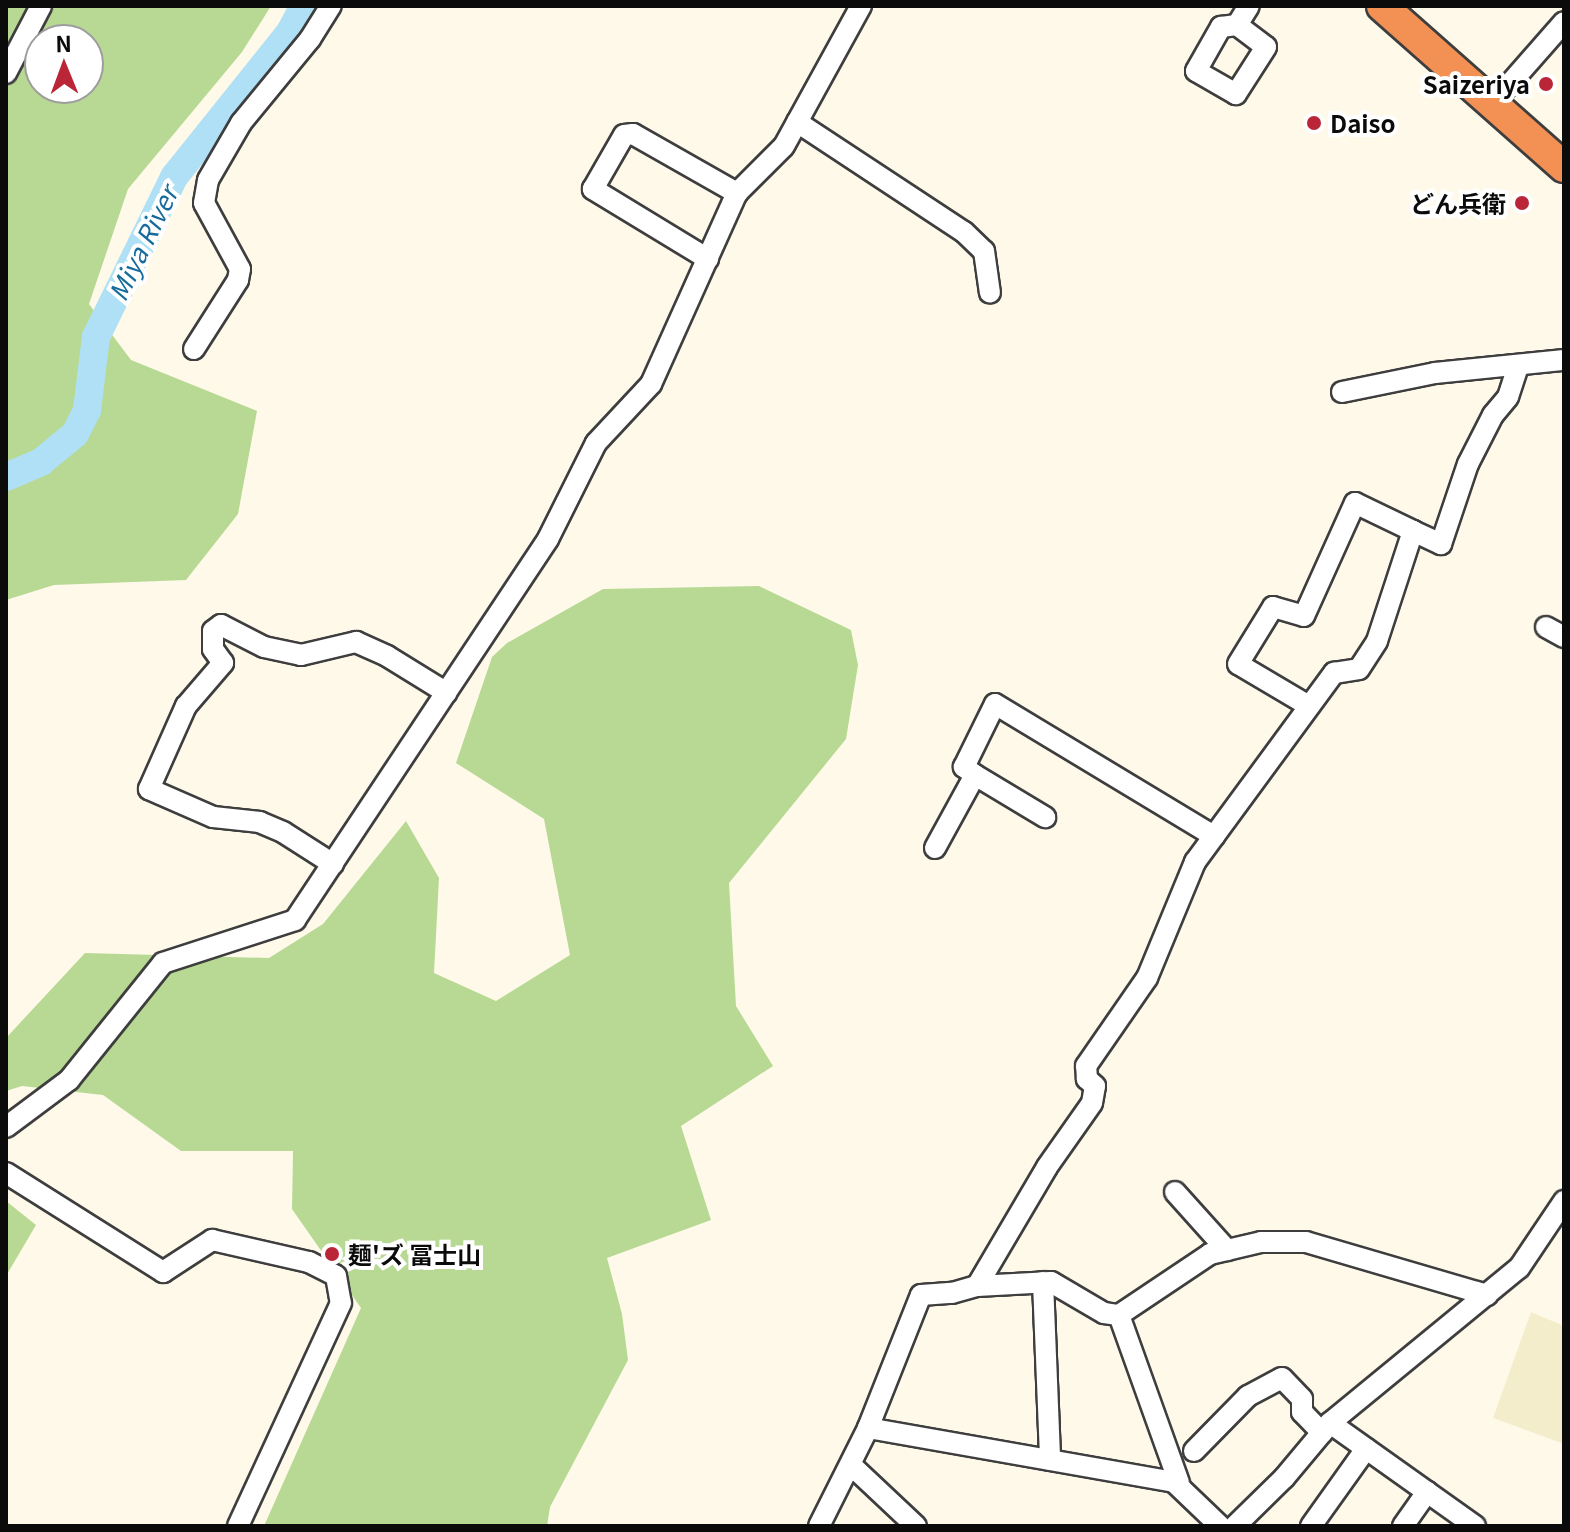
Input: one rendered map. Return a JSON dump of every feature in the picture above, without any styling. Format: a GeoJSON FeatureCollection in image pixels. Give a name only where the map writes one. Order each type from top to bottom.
{"type":"FeatureCollection","features":[{"type":"Feature","properties":{"kind":"highway"},"geometry":{"type":"LineString","coordinates":[[1382,6],[1564,148]]}},
{"type":"Feature","properties":{"kind":"highway"},"geometry":{"type":"LineString","coordinates":[[1402,6],[1564,167]]}},
{"type":"Feature","properties":{"kind":"street"},"geometry":{"type":"LineString","coordinates":[[6,73],[41,6]]}},
{"type":"Feature","properties":{"kind":"street"},"geometry":{"type":"LineString","coordinates":[[194,349],[238,280],[240,269],[204,203],[208,180],[241,123],[310,39],[331,6]]}},
{"type":"Feature","properties":{"kind":"street"},"geometry":{"type":"LineString","coordinates":[[6,1127],[69,1080],[163,963],[295,920],[548,539],[596,443],[651,384],[737,193],[784,146],[861,6]]}},
{"type":"Feature","properties":{"kind":"street"},"geometry":{"type":"LineString","coordinates":[[1237,25],[1249,6]]}},
{"type":"Feature","properties":{"kind":"street"},"geometry":{"type":"LineString","coordinates":[[1497,98],[1564,22]]}},
{"type":"Feature","properties":{"kind":"street"},"geometry":{"type":"LineString","coordinates":[[797,122],[964,232],[984,251],[990,293]]}},
{"type":"Feature","properties":{"kind":"street"},"geometry":{"type":"LineString","coordinates":[[708,259],[593,189],[624,135],[633,134],[737,193]]}},
{"type":"Feature","properties":{"kind":"street"},"geometry":{"type":"LineString","coordinates":[[1342,392],[1435,373],[1564,360]]}},
{"type":"Feature","properties":{"kind":"street"},"geometry":{"type":"LineString","coordinates":[[1309,706],[1238,664],[1273,607],[1304,616],[1355,503],[1441,544],[1468,464],[1493,415],[1508,397],[1518,367]]}},
{"type":"Feature","properties":{"kind":"street"},"geometry":{"type":"LineString","coordinates":[[977,1286],[1047,1167],[1092,1103],[1095,1086],[1087,1079],[1086,1066],[1147,978],[1195,862],[1334,673],[1359,669],[1377,641],[1413,531]]}},
{"type":"Feature","properties":{"kind":"street"},"geometry":{"type":"LineString","coordinates":[[333,864],[283,832],[260,822],[213,817],[149,789],[186,706],[223,663],[213,649],[213,631],[221,625],[264,647],[301,655],[356,642],[387,656],[447,693]]}},
{"type":"Feature","properties":{"kind":"street"},"geometry":{"type":"LineString","coordinates":[[1045,817],[964,767],[995,704],[1214,836]]}},
{"type":"Feature","properties":{"kind":"street"},"geometry":{"type":"LineString","coordinates":[[935,848],[975,775]]}},
{"type":"Feature","properties":{"kind":"street"},"geometry":{"type":"LineString","coordinates":[[6,1173],[163,1272],[212,1240],[309,1262],[336,1276],[341,1303],[238,1526]]}},
{"type":"Feature","properties":{"kind":"street"},"geometry":{"type":"LineString","coordinates":[[1175,1192],[1227,1250]]}},
{"type":"Feature","properties":{"kind":"street"},"geometry":{"type":"LineString","coordinates":[[1235,1526],[1284,1478],[1326,1428],[1519,1268],[1564,1201]]}},
{"type":"Feature","properties":{"kind":"street"},"geometry":{"type":"LineString","coordinates":[[819,1526],[868,1428],[921,1295],[952,1293],[977,1286],[1051,1282],[1104,1313],[1119,1315],[1210,1254],[1261,1242],[1306,1242],[1487,1295]]}},
{"type":"Feature","properties":{"kind":"street"},"geometry":{"type":"LineString","coordinates":[[1043,1282],[1050,1460]]}},
{"type":"Feature","properties":{"kind":"street"},"geometry":{"type":"LineString","coordinates":[[1119,1315],[1179,1483],[1220,1526]]}},
{"type":"Feature","properties":{"kind":"street"},"geometry":{"type":"LineString","coordinates":[[1194,1451],[1248,1396],[1282,1378],[1302,1399],[1302,1412],[1366,1449],[1475,1526]]}},
{"type":"Feature","properties":{"kind":"street"},"geometry":{"type":"LineString","coordinates":[[868,1428],[1179,1483]]}},
{"type":"Feature","properties":{"kind":"street"},"geometry":{"type":"LineString","coordinates":[[1311,1526],[1366,1449]]}},
{"type":"Feature","properties":{"kind":"street"},"geometry":{"type":"LineString","coordinates":[[851,1465],[916,1526]]}},
{"type":"Feature","properties":{"kind":"street"},"geometry":{"type":"LineString","coordinates":[[1403,1526],[1427,1492]]}},
{"type":"Feature","properties":{"kind":"shaded area"},"geometry":{"type":"Polygon","coordinates":[[[1531,1312],[1564,1326],[1564,1444],[1493,1418],[1531,1312]]]}},
{"type":"Feature","properties":{"kind":"green space"},"geometry":{"type":"Polygon","coordinates":[[[6,6],[271,6],[242,52],[128,189],[89,304],[131,360],[257,411],[238,514],[186,580],[54,585],[6,600],[6,6]]]}},
{"type":"Feature","properties":{"kind":"green space"},"geometry":{"type":"Polygon","coordinates":[[[759,586],[851,630],[858,665],[846,739],[729,883],[736,1006],[773,1066],[681,1126],[711,1220],[607,1258],[622,1314],[628,1360],[550,1507],[547,1526],[264,1526],[361,1308],[292,1209],[293,1151],[181,1151],[103,1095],[22,1086],[6,1091],[6,1038],[85,953],[269,958],[323,924],[406,821],[439,878],[434,973],[496,1001],[570,955],[544,819],[456,763],[492,657],[507,643],[603,589],[759,586]]]}},
{"type":"Feature","properties":{"kind":"green space"},"geometry":{"type":"Polygon","coordinates":[[[6,1201],[36,1225],[6,1276],[6,1201]]]}},
{"type":"Feature","properties":{"kind":"waterway","name":"Miya River"},"geometry":{"type":"LineString","coordinates":[[6,477],[41,462],[75,434],[87,410],[96,337],[174,177],[290,32],[304,6]]}},
{"type":"Feature","properties":{"kind":"place","name":"Saizeriya"},"geometry":{"type":"Point","coordinates":[1546,84]}},
{"type":"Feature","properties":{"kind":"place","name":"Daiso"},"geometry":{"type":"Point","coordinates":[1314,123]}},
{"type":"Feature","properties":{"kind":"place","name":"どん兵衛"},"geometry":{"type":"Point","coordinates":[1522,203]}},
{"type":"Feature","properties":{"kind":"place","name":"麺'ズ 冨士山"},"geometry":{"type":"Point","coordinates":[332,1254]}}]}
